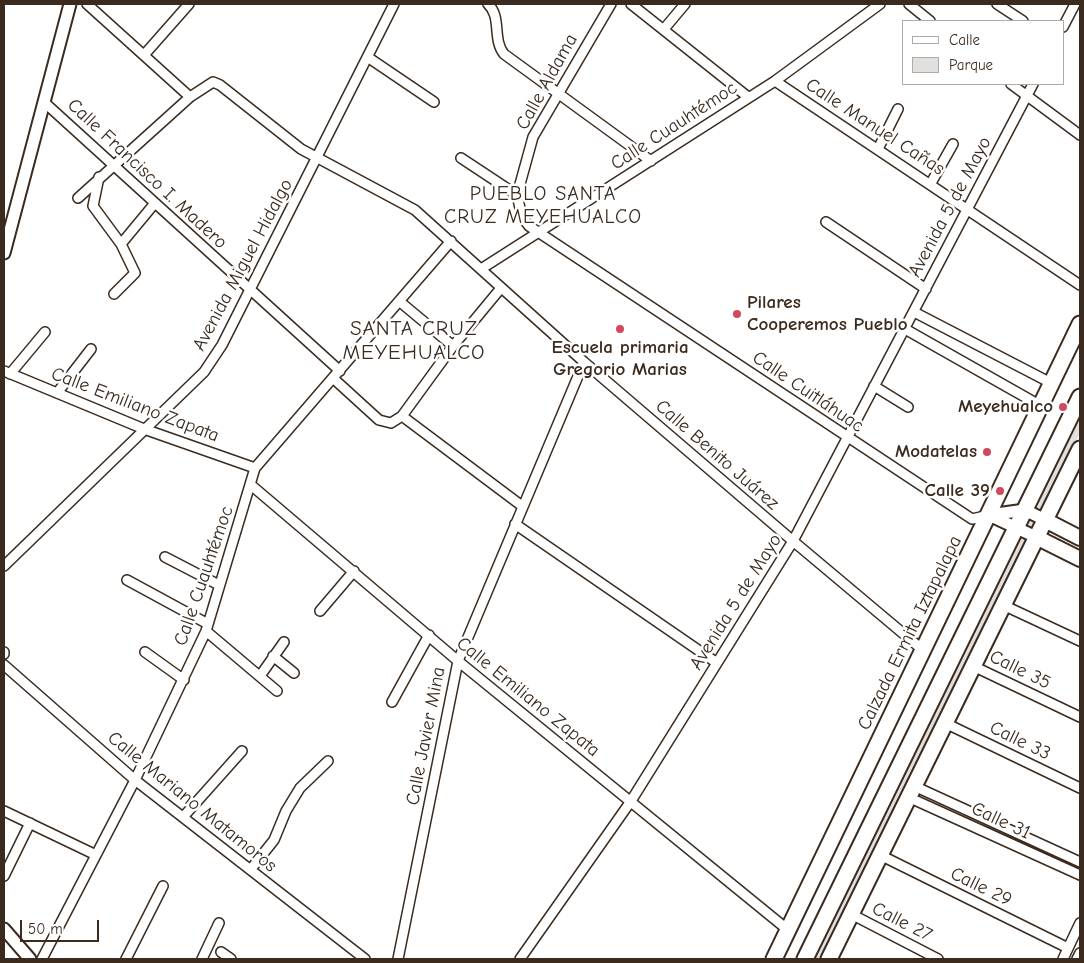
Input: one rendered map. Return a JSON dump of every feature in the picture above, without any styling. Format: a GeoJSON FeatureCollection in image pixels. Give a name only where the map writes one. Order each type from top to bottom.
{"type":"FeatureCollection","features":[{"type":"Feature","properties":{"kind":"main road","name":"Calzada Ermita Iztapalapa"},"geometry":{"type":"LineString","coordinates":[[774,959],[1080,324]]}},
{"type":"Feature","properties":{"kind":"main road"},"geometry":{"type":"LineString","coordinates":[[805,959],[1080,397]]}},
{"type":"Feature","properties":{"kind":"main road"},"geometry":{"type":"LineString","coordinates":[[828,959],[1044,520],[1078,457]]}},
{"type":"Feature","properties":{"kind":"main road"},"geometry":{"type":"LineString","coordinates":[[1044,520],[1080,538]]}},
{"type":"Feature","properties":{"kind":"main road"},"geometry":{"type":"LineString","coordinates":[[1036,537],[1080,559]]}},
{"type":"Feature","properties":{"kind":"street"},"geometry":{"type":"LineString","coordinates":[[4,253],[70,4]]}},
{"type":"Feature","properties":{"kind":"street"},"geometry":{"type":"LineString","coordinates":[[78,198],[100,177],[116,166],[190,97],[87,4]]}},
{"type":"Feature","properties":{"kind":"street"},"geometry":{"type":"LineString","coordinates":[[144,55],[189,4]]}},
{"type":"Feature","properties":{"kind":"street","name":"Avenida Miguel Hidalgo"},"geometry":{"type":"LineString","coordinates":[[4,566],[204,372],[222,345],[250,291],[318,159],[394,4]]}},
{"type":"Feature","properties":{"kind":"street"},"geometry":{"type":"LineString","coordinates":[[488,4],[493,8],[495,16],[498,47],[504,54],[651,161]]}},
{"type":"Feature","properties":{"kind":"street","name":"Calle Aldama"},"geometry":{"type":"LineString","coordinates":[[517,195],[533,137],[557,92],[611,4]]}},
{"type":"Feature","properties":{"kind":"street"},"geometry":{"type":"LineString","coordinates":[[631,4],[748,97]]}},
{"type":"Feature","properties":{"kind":"street"},"geometry":{"type":"LineString","coordinates":[[664,29],[686,4]]}},
{"type":"Feature","properties":{"kind":"street","name":"Calle Cuauhtémoc"},"geometry":{"type":"LineString","coordinates":[[481,268],[775,81],[880,4]]}},
{"type":"Feature","properties":{"kind":"street"},"geometry":{"type":"LineString","coordinates":[[909,4],[929,20]]}},
{"type":"Feature","properties":{"kind":"street"},"geometry":{"type":"LineString","coordinates":[[997,4],[1021,20]]}},
{"type":"Feature","properties":{"kind":"street"},"geometry":{"type":"LineString","coordinates":[[1064,25],[1075,4]]}},
{"type":"Feature","properties":{"kind":"street"},"geometry":{"type":"LineString","coordinates":[[368,58],[434,102]]}},
{"type":"Feature","properties":{"kind":"street","name":"Calle Manuel Cañas"},"geometry":{"type":"LineString","coordinates":[[775,81],[931,183],[1080,285]]}},
{"type":"Feature","properties":{"kind":"street","name":"Calle Benito Juárez"},"geometry":{"type":"LineString","coordinates":[[190,97],[213,82],[220,85],[301,149],[415,210],[584,362],[792,541],[924,650]]}},
{"type":"Feature","properties":{"kind":"street"},"geometry":{"type":"LineString","coordinates":[[1012,85],[1080,135]]}},
{"type":"Feature","properties":{"kind":"street","name":"Avenida 5 de Mayo"},"geometry":{"type":"LineString","coordinates":[[520,959],[631,801],[792,541],[1032,85]]}},
{"type":"Feature","properties":{"kind":"street","name":"Calle Francisco I. Madero"},"geometry":{"type":"LineString","coordinates":[[44,102],[340,371]]}},
{"type":"Feature","properties":{"kind":"street"},"geometry":{"type":"LineString","coordinates":[[878,149],[898,109]]}},
{"type":"Feature","properties":{"kind":"street"},"geometry":{"type":"LineString","coordinates":[[931,183],[953,144]]}},
{"type":"Feature","properties":{"kind":"street"},"geometry":{"type":"LineString","coordinates":[[461,158],[517,195],[522,217],[529,226],[538,231]]}},
{"type":"Feature","properties":{"kind":"street"},"geometry":{"type":"LineString","coordinates":[[100,177],[94,206],[121,244],[135,273],[114,294]]}},
{"type":"Feature","properties":{"kind":"street"},"geometry":{"type":"LineString","coordinates":[[121,244],[155,203]]}},
{"type":"Feature","properties":{"kind":"street"},"geometry":{"type":"LineString","coordinates":[[826,222],[926,289]]}},
{"type":"Feature","properties":{"kind":"street","name":"Calle Cuitláhuac"},"geometry":{"type":"LineString","coordinates":[[538,231],[847,438],[972,519],[989,515]]}},
{"type":"Feature","properties":{"kind":"street","name":"Calle Cuauhtémoc"},"geometry":{"type":"LineString","coordinates":[[42,959],[135,780],[207,628],[255,468],[334,379],[451,241]]}},
{"type":"Feature","properties":{"kind":"street"},"geometry":{"type":"LineString","coordinates":[[334,379],[379,420],[391,423],[402,416],[453,346],[501,288]]}},
{"type":"Feature","properties":{"kind":"street"},"geometry":{"type":"LineString","coordinates":[[399,301],[453,346]]}},
{"type":"Feature","properties":{"kind":"street"},"geometry":{"type":"LineString","coordinates":[[914,312],[1052,383]]}},
{"type":"Feature","properties":{"kind":"street"},"geometry":{"type":"LineString","coordinates":[[905,329],[1041,406]]}},
{"type":"Feature","properties":{"kind":"street"},"geometry":{"type":"LineString","coordinates":[[7,372],[45,332]]}},
{"type":"Feature","properties":{"kind":"street"},"geometry":{"type":"LineString","coordinates":[[57,393],[91,349]]}},
{"type":"Feature","properties":{"kind":"street","name":"Calle Javier Mina"},"geometry":{"type":"LineString","coordinates":[[398,959],[458,661],[514,524],[584,362]]}},
{"type":"Feature","properties":{"kind":"street","name":"Calle Emiliano Zapata"},"geometry":{"type":"LineString","coordinates":[[7,372],[144,429],[255,468]]}},
{"type":"Feature","properties":{"kind":"street"},"geometry":{"type":"LineString","coordinates":[[874,386],[908,407]]}},
{"type":"Feature","properties":{"kind":"street"},"geometry":{"type":"LineString","coordinates":[[402,416],[522,506]]}},
{"type":"Feature","properties":{"kind":"street","name":"Calle Emiliano Zapata"},"geometry":{"type":"LineString","coordinates":[[251,485],[458,661],[788,930]]}},
{"type":"Feature","properties":{"kind":"street"},"geometry":{"type":"LineString","coordinates":[[989,515],[1025,510],[1044,520]]}},
{"type":"Feature","properties":{"kind":"street"},"geometry":{"type":"LineString","coordinates":[[989,515],[1036,537]]}},
{"type":"Feature","properties":{"kind":"street"},"geometry":{"type":"LineString","coordinates":[[514,524],[717,663]]}},
{"type":"Feature","properties":{"kind":"street"},"geometry":{"type":"LineString","coordinates":[[165,557],[219,585]]}},
{"type":"Feature","properties":{"kind":"street"},"geometry":{"type":"LineString","coordinates":[[320,611],[354,571]]}},
{"type":"Feature","properties":{"kind":"street"},"geometry":{"type":"LineString","coordinates":[[127,580],[207,628],[277,691]]}},
{"type":"Feature","properties":{"kind":"street"},"geometry":{"type":"LineString","coordinates":[[1003,605],[1080,642]]}},
{"type":"Feature","properties":{"kind":"street"},"geometry":{"type":"LineString","coordinates":[[392,702],[428,635]]}},
{"type":"Feature","properties":{"kind":"street"},"geometry":{"type":"LineString","coordinates":[[260,676],[284,642]]}},
{"type":"Feature","properties":{"kind":"street"},"geometry":{"type":"LineString","coordinates":[[145,652],[184,680]]}},
{"type":"Feature","properties":{"kind":"street"},"geometry":{"type":"LineString","coordinates":[[273,656],[294,673]]}},
{"type":"Feature","properties":{"kind":"street","name":"Calle Mariano Matamoros"},"geometry":{"type":"LineString","coordinates":[[4,665],[135,780],[184,816],[365,959]]}},
{"type":"Feature","properties":{"kind":"street","name":"Calle 35"},"geometry":{"type":"LineString","coordinates":[[973,666],[1080,717]]}},
{"type":"Feature","properties":{"kind":"street","name":"Calle 33"},"geometry":{"type":"LineString","coordinates":[[945,723],[1080,788]]}},
{"type":"Feature","properties":{"kind":"street"},"geometry":{"type":"LineString","coordinates":[[184,816],[242,751]]}},
{"type":"Feature","properties":{"kind":"street"},"geometry":{"type":"LineString","coordinates":[[251,869],[274,840],[286,811],[300,788],[328,761]]}},
{"type":"Feature","properties":{"kind":"street","name":"Calle 31"},"geometry":{"type":"LineString","coordinates":[[911,791],[1080,862]]}},
{"type":"Feature","properties":{"kind":"street","name":"Calle 31"},"geometry":{"type":"LineString","coordinates":[[911,791],[1080,875]]}},
{"type":"Feature","properties":{"kind":"street"},"geometry":{"type":"LineString","coordinates":[[4,811],[96,856]]}},
{"type":"Feature","properties":{"kind":"street"},"geometry":{"type":"LineString","coordinates":[[4,876],[30,823]]}},
{"type":"Feature","properties":{"kind":"street","name":"Calle 29"},"geometry":{"type":"LineString","coordinates":[[880,855],[1068,948]]}},
{"type":"Feature","properties":{"kind":"street"},"geometry":{"type":"LineString","coordinates":[[126,959],[163,886]]}},
{"type":"Feature","properties":{"kind":"street","name":"Calle 27"},"geometry":{"type":"LineString","coordinates":[[851,914],[938,959]]}},
{"type":"Feature","properties":{"kind":"street"},"geometry":{"type":"LineString","coordinates":[[202,959],[219,923]]}},
{"type":"Feature","properties":{"kind":"street"},"geometry":{"type":"LineString","coordinates":[[1063,959],[1080,923]]}},
{"type":"Feature","properties":{"kind":"street"},"geometry":{"type":"LineString","coordinates":[[4,929],[30,959]]}},
{"type":"Feature","properties":{"kind":"street"},"geometry":{"type":"LineString","coordinates":[[221,952],[231,959]]}},
{"type":"Feature","properties":{"kind":"street"},"geometry":{"type":"LineString","coordinates":[[1077,959],[1080,953]]}},
{"type":"Feature","properties":{"kind":"green space"},"geometry":{"type":"Polygon","coordinates":[[[1080,417],[1080,433],[819,959],[811,959],[1080,417]]]}},
{"type":"Feature","properties":{"kind":"place","name":"Pilares Cooperemos Pueblo"},"geometry":{"type":"Point","coordinates":[737,314]}},
{"type":"Feature","properties":{"kind":"place","name":"Escuela primaria Gregorio Marias"},"geometry":{"type":"Point","coordinates":[620,329]}},
{"type":"Feature","properties":{"kind":"place","name":"Meyehualco"},"geometry":{"type":"Point","coordinates":[1063,407]}},
{"type":"Feature","properties":{"kind":"place","name":"Modatelas"},"geometry":{"type":"Point","coordinates":[987,452]}},
{"type":"Feature","properties":{"kind":"place","name":"Calle 39"},"geometry":{"type":"Point","coordinates":[1000,491]}},
{"type":"Feature","properties":{"kind":"district","name":"PUEBLO SANTA CRUZ MEYEHUALCO"},"geometry":{"type":"Point","coordinates":[543,206]}},
{"type":"Feature","properties":{"kind":"district","name":"SANTA CRUZ MEYEHUALCO"},"geometry":{"type":"Point","coordinates":[414,341]}}]}
